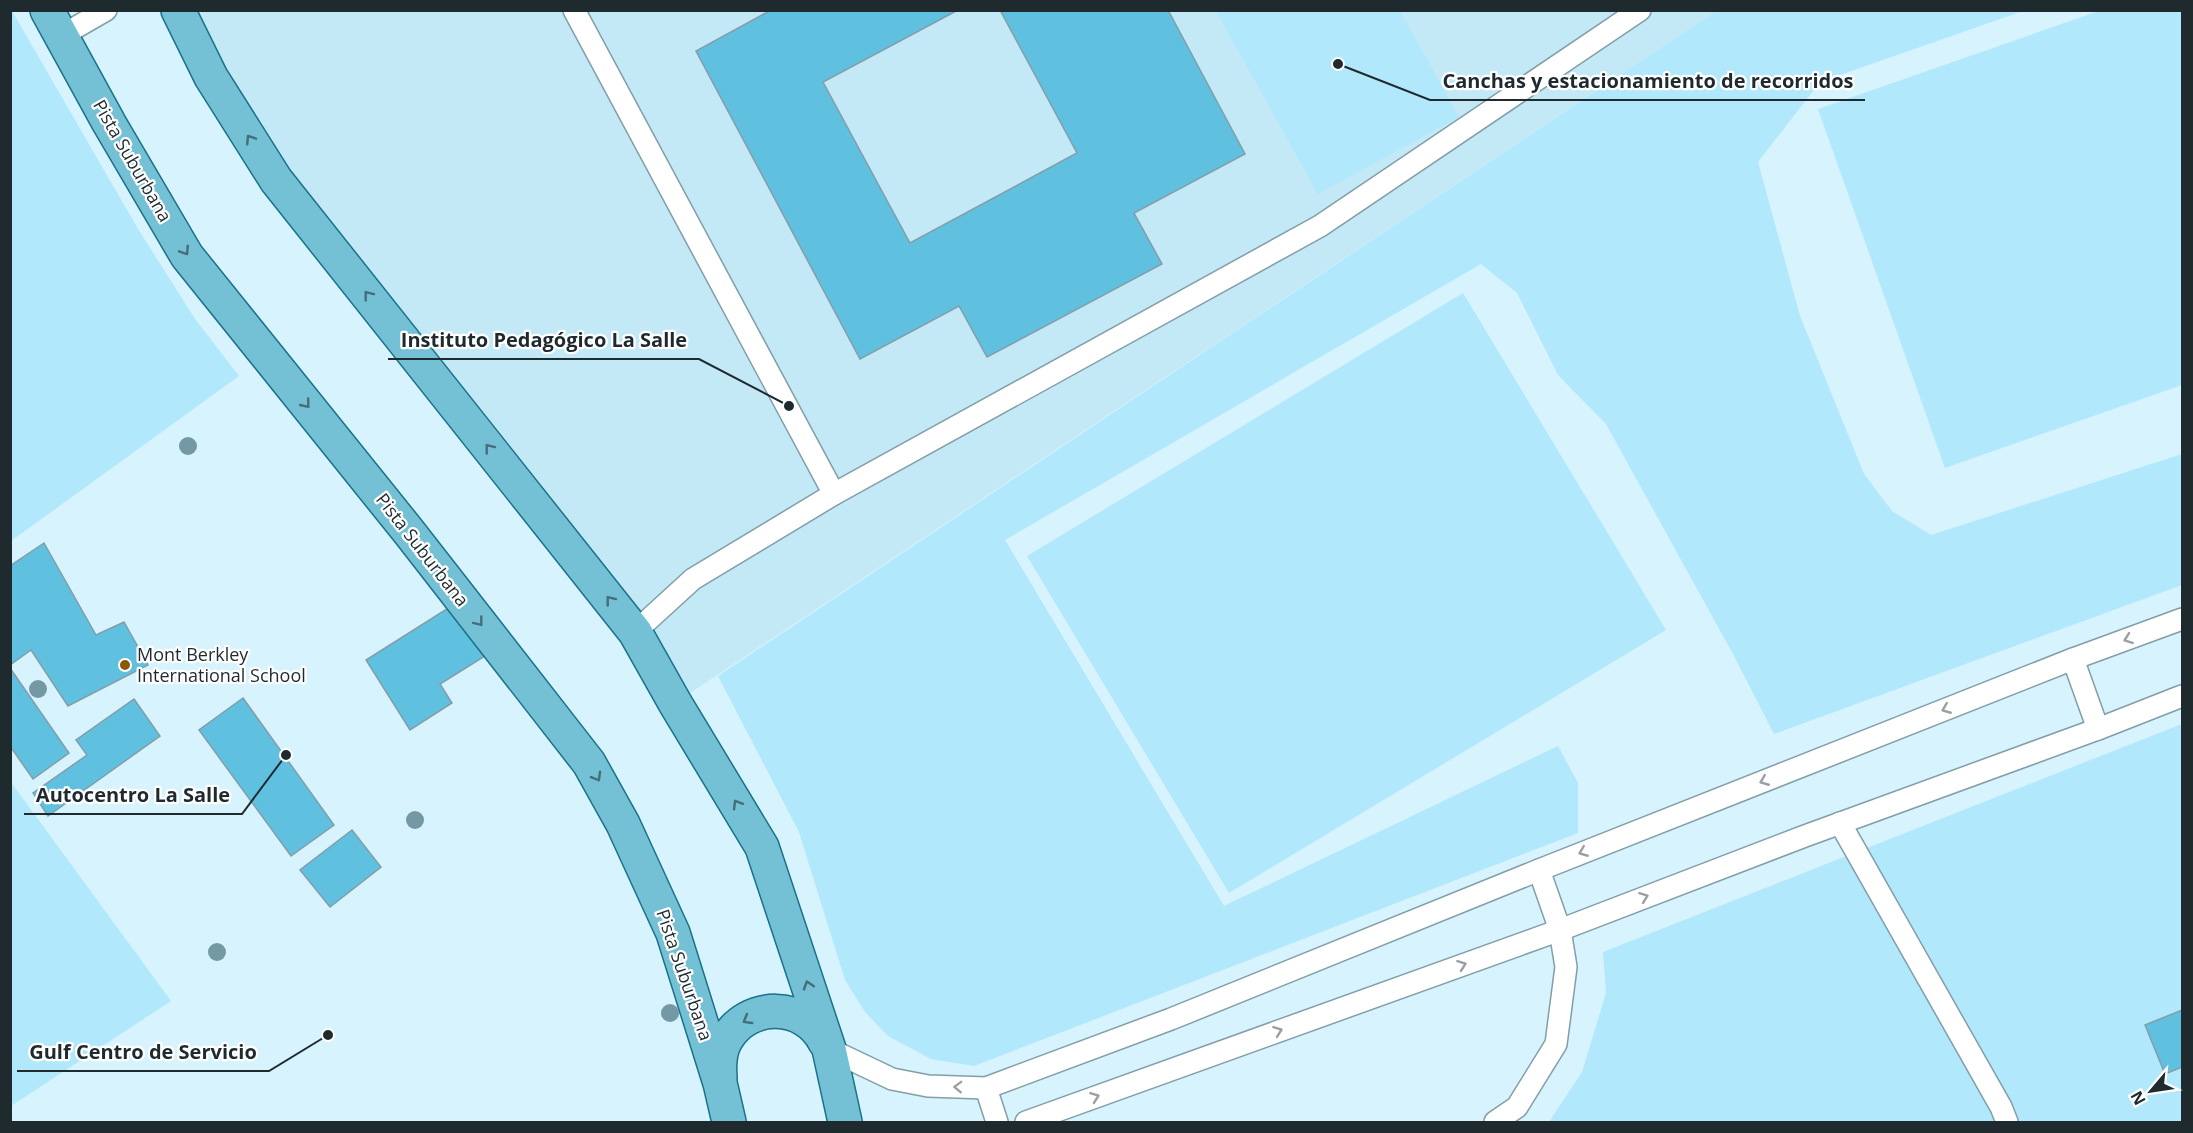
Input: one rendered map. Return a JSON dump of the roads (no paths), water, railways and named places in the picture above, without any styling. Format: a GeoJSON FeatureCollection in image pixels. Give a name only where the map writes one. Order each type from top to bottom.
{"type":"FeatureCollection","features":[{"type":"Feature","properties":{"kind":"main road"},"geometry":{"type":"LineString","coordinates":[[178,10],[211,77],[276,180],[635,632],[762,847],[829,1049],[844,1122]]}},
{"type":"Feature","properties":{"kind":"main road","name":"Pista Suburbana"},"geometry":{"type":"LineString","coordinates":[[54,23],[109,123],[187,256],[409,532],[589,763],[623,824],[674,933],[720,1083],[729,1122]]}},
{"type":"Feature","properties":{"kind":"main road"},"geometry":{"type":"LineString","coordinates":[[720,1083],[719,1060],[725,1042],[736,1027],[751,1016],[770,1011],[789,1012],[806,1020],[820,1032],[829,1049]]}},
{"type":"Feature","properties":{"kind":"lane"},"geometry":{"type":"LineString","coordinates":[[54,23],[106,10]]}},
{"type":"Feature","properties":{"kind":"lane"},"geometry":{"type":"LineString","coordinates":[[574,10],[834,494]]}},
{"type":"Feature","properties":{"kind":"lane"},"geometry":{"type":"LineString","coordinates":[[635,632],[693,579],[834,494],[1320,226],[1640,10]]}},
{"type":"Feature","properties":{"kind":"lane"},"geometry":{"type":"LineString","coordinates":[[829,1049],[892,1079],[928,1086],[986,1088],[1171,1019],[1539,870],[2073,659],[2182,619]]}},
{"type":"Feature","properties":{"kind":"lane"},"geometry":{"type":"LineString","coordinates":[[2073,659],[2098,729]]}},
{"type":"Feature","properties":{"kind":"lane"},"geometry":{"type":"LineString","coordinates":[[1026,1122],[1560,930],[2182,696]]}},
{"type":"Feature","properties":{"kind":"lane"},"geometry":{"type":"LineString","coordinates":[[1840,823],[2001,1107],[2007,1122]]}},
{"type":"Feature","properties":{"kind":"lane"},"geometry":{"type":"LineString","coordinates":[[1495,1122],[1516,1107],[1556,1044],[1566,967],[1560,930],[1539,870]]}},
{"type":"Feature","properties":{"kind":"lane"},"geometry":{"type":"LineString","coordinates":[[986,1088],[997,1122]]}},
{"type":"Feature","properties":{"kind":"place","name":"Canchas y estacionamiento de recorridos"},"geometry":{"type":"Point","coordinates":[1338,64]}},
{"type":"Feature","properties":{"kind":"place","name":"Instituto Pedagógico La Salle"},"geometry":{"type":"Point","coordinates":[789,406]}},
{"type":"Feature","properties":{"kind":"place","name":"Mont Berkley International School"},"geometry":{"type":"Point","coordinates":[125,665]}},
{"type":"Feature","properties":{"kind":"place","name":"Autocentro La Salle"},"geometry":{"type":"Point","coordinates":[286,755]}},
{"type":"Feature","properties":{"kind":"place","name":"Gulf Centro de Servicio"},"geometry":{"type":"Point","coordinates":[328,1035]}}]}
